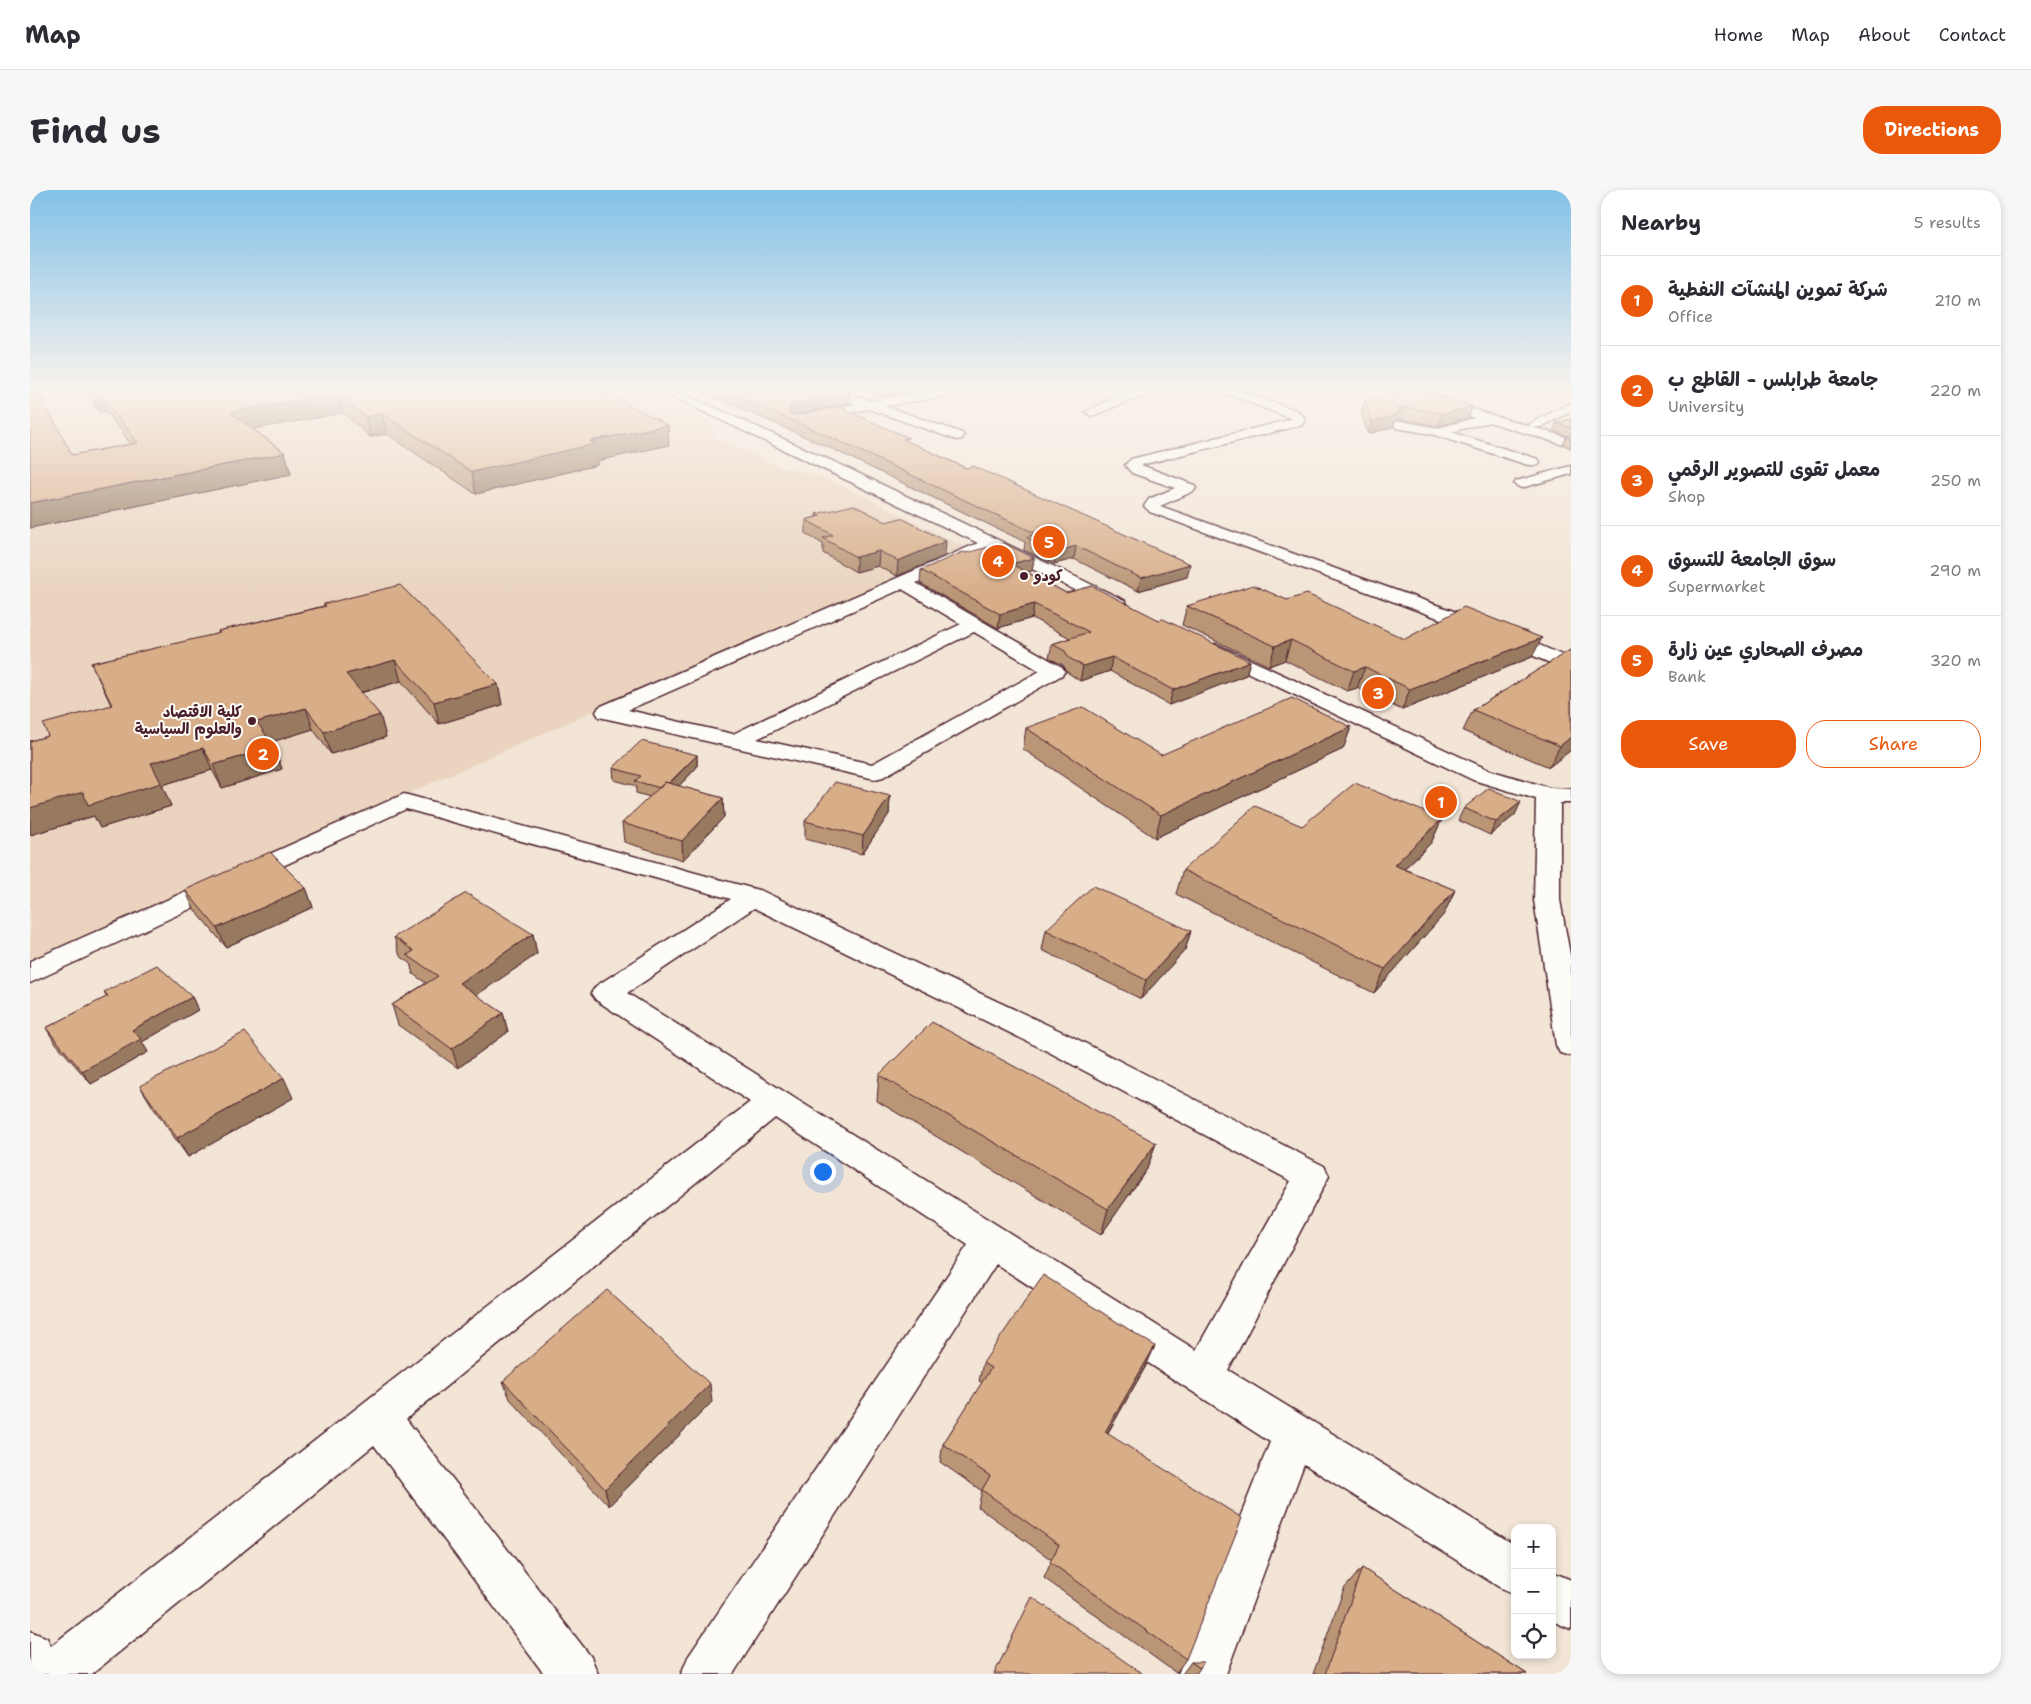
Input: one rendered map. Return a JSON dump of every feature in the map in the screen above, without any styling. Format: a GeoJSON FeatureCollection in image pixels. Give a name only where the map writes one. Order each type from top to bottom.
{"type":"FeatureCollection","features":[{"type":"Feature","properties":{"kind":"street"},"geometry":{"type":"LineString","coordinates":[[810,456],[1133,610]]}},
{"type":"Feature","properties":{"kind":"street"},"geometry":{"type":"LineString","coordinates":[[1159,456],[1136,462],[1132,465],[1136,470],[1189,488],[1154,502],[1152,506],[1155,509],[1494,632],[1571,666]]}},
{"type":"Feature","properties":{"kind":"street"},"geometry":{"type":"LineString","coordinates":[[1515,456],[1533,462]]}},
{"type":"Feature","properties":{"kind":"street"},"geometry":{"type":"LineString","coordinates":[[1521,484],[1571,470]]}},
{"type":"Feature","properties":{"kind":"street"},"geometry":{"type":"LineString","coordinates":[[902,582],[1055,671],[875,772],[607,712],[902,582],[992,543]]}},
{"type":"Feature","properties":{"kind":"street"},"geometry":{"type":"LineString","coordinates":[[735,741],[975,624]]}},
{"type":"Feature","properties":{"kind":"street"},"geometry":{"type":"LineString","coordinates":[[1204,644],[1481,775],[1560,795],[1547,900],[1571,1045]]}},
{"type":"Feature","properties":{"kind":"street"},"geometry":{"type":"LineString","coordinates":[[30,973],[404,801],[753,897],[1058,1043],[1312,1176],[1203,1377]]}},
{"type":"Feature","properties":{"kind":"street"},"geometry":{"type":"LineString","coordinates":[[753,897],[606,993],[1203,1377],[1512,1569]]}},
{"type":"Feature","properties":{"kind":"street"},"geometry":{"type":"LineString","coordinates":[[54,1674],[774,1101]]}},
{"type":"Feature","properties":{"kind":"street"},"geometry":{"type":"LineString","coordinates":[[705,1674],[991,1241]]}},
{"type":"Feature","properties":{"kind":"street"},"geometry":{"type":"LineString","coordinates":[[378,1416],[574,1674]]}},
{"type":"Feature","properties":{"kind":"street"},"geometry":{"type":"LineString","coordinates":[[1202,1674],[1294,1434]]}},
{"type":"Feature","properties":{"kind":"street"},"geometry":{"type":"LineString","coordinates":[[1556,1597],[1571,1606]]}},
{"type":"Feature","properties":{"kind":"street"},"geometry":{"type":"LineString","coordinates":[[30,1655],[38,1674]]}},
{"type":"Feature","properties":{"kind":"shaded area"},"geometry":{"type":"Polygon","coordinates":[[[30,456],[756,456],[780,467],[813,474],[839,484],[964,547],[30,961],[30,456]]]}},
{"type":"Feature","properties":{"kind":"building"},"geometry":{"type":"Polygon","coordinates":[[[30,456],[268,456],[30,503],[30,456]]]}},
{"type":"Feature","properties":{"kind":"building"},"geometry":{"type":"Polygon","coordinates":[[[448,456],[541,456],[472,472],[448,456]]]}},
{"type":"Feature","properties":{"kind":"building"},"geometry":{"type":"Polygon","coordinates":[[[871,456],[940,456],[966,468],[973,466],[1190,564],[1141,578],[1076,546],[1056,552],[1026,537],[1037,534],[871,456]]]}},
{"type":"Feature","properties":{"kind":"building"},"geometry":{"type":"Polygon","coordinates":[[[854,505],[886,522],[901,518],[946,541],[898,561],[879,551],[856,557],[823,538],[833,535],[806,520],[820,516],[816,514],[854,505]]]}},
{"type":"Feature","properties":{"kind":"building"},"geometry":{"type":"Polygon","coordinates":[[[1004,543],[1034,558],[1011,564],[1066,593],[1092,586],[1159,620],[1163,619],[1250,661],[1173,690],[1112,657],[1083,666],[1069,658],[1065,651],[1052,644],[1089,632],[1034,604],[1000,614],[921,570],[963,552],[966,553],[1004,543]]]}},
{"type":"Feature","properties":{"kind":"building"},"geometry":{"type":"Polygon","coordinates":[[[400,585],[498,684],[434,702],[395,660],[346,674],[380,715],[324,732],[306,708],[257,722],[274,747],[213,765],[203,748],[151,763],[161,783],[88,805],[83,792],[30,808],[30,741],[48,736],[43,724],[112,705],[91,663],[220,633],[218,631],[326,606],[324,604],[400,585]]]}},
{"type":"Feature","properties":{"kind":"building"},"geometry":{"type":"Polygon","coordinates":[[[1253,585],[1287,600],[1307,594],[1405,639],[1464,607],[1542,638],[1410,689],[1365,667],[1354,671],[1291,640],[1275,646],[1187,606],[1253,585]]]}},
{"type":"Feature","properties":{"kind":"building"},"geometry":{"type":"Polygon","coordinates":[[[1570,650],[1571,737],[1560,746],[1473,710],[1570,650]]]}},
{"type":"Feature","properties":{"kind":"building"},"geometry":{"type":"Polygon","coordinates":[[[1292,698],[1351,727],[1161,815],[1026,728],[1083,707],[1161,755],[1292,698]]]}},
{"type":"Feature","properties":{"kind":"building"},"geometry":{"type":"Polygon","coordinates":[[[641,741],[697,755],[669,783],[665,782],[660,788],[635,781],[641,776],[613,768],[641,741]]]}},
{"type":"Feature","properties":{"kind":"building"},"geometry":{"type":"Polygon","coordinates":[[[665,782],[723,798],[682,841],[622,823],[665,782]]]}},
{"type":"Feature","properties":{"kind":"building"},"geometry":{"type":"Polygon","coordinates":[[[835,782],[890,796],[863,836],[805,821],[835,782]]]}},
{"type":"Feature","properties":{"kind":"building"},"geometry":{"type":"Polygon","coordinates":[[[1355,783],[1442,819],[1394,865],[1455,890],[1385,969],[1183,870],[1255,806],[1302,826],[1355,783]]]}},
{"type":"Feature","properties":{"kind":"building"},"geometry":{"type":"Polygon","coordinates":[[[1489,788],[1521,802],[1496,822],[1464,808],[1489,788]]]}},
{"type":"Feature","properties":{"kind":"building"},"geometry":{"type":"Polygon","coordinates":[[[270,852],[306,888],[217,928],[185,890],[270,852]]]}},
{"type":"Feature","properties":{"kind":"building"},"geometry":{"type":"Polygon","coordinates":[[[1093,886],[1191,931],[1146,980],[1046,930],[1093,886]]]}},
{"type":"Feature","properties":{"kind":"building"},"geometry":{"type":"Polygon","coordinates":[[[466,893],[533,934],[459,983],[503,1013],[452,1049],[392,1005],[438,976],[407,955],[414,951],[394,937],[466,893]]]}},
{"type":"Feature","properties":{"kind":"building"},"geometry":{"type":"Polygon","coordinates":[[[157,965],[192,997],[132,1030],[141,1039],[82,1071],[46,1028],[108,996],[104,992],[157,965]]]}},
{"type":"Feature","properties":{"kind":"building"},"geometry":{"type":"Polygon","coordinates":[[[932,1022],[1156,1143],[1108,1209],[879,1075],[932,1022]]]}},
{"type":"Feature","properties":{"kind":"building"},"geometry":{"type":"Polygon","coordinates":[[[245,1032],[284,1078],[177,1138],[140,1086],[245,1032]]]}},
{"type":"Feature","properties":{"kind":"building"},"geometry":{"type":"Polygon","coordinates":[[[1043,1275],[1155,1346],[1105,1432],[1242,1518],[1186,1659],[1050,1562],[1059,1545],[982,1490],[990,1476],[943,1444],[991,1368],[983,1363],[1043,1275]]]}},
{"type":"Feature","properties":{"kind":"building"},"geometry":{"type":"Polygon","coordinates":[[[607,1290],[710,1384],[605,1489],[503,1381],[607,1290]]]}},
{"type":"Feature","properties":{"kind":"building"},"geometry":{"type":"Polygon","coordinates":[[[1362,1568],[1527,1674],[1325,1674],[1362,1568]]]}},
{"type":"Feature","properties":{"kind":"building"},"geometry":{"type":"Polygon","coordinates":[[[1032,1597],[1143,1674],[994,1674],[1032,1597]]]}},
{"type":"Feature","properties":{"kind":"building"},"geometry":{"type":"Polygon","coordinates":[[[1191,1662],[1203,1662],[1200,1668],[1191,1662]]]}},
{"type":"Feature","properties":{"kind":"place","name":"مصرف الصحاري عين زارة"},"geometry":{"type":"Point","coordinates":[1049,542]}},
{"type":"Feature","properties":{"kind":"place","name":"سوق الجامعة للتسوق"},"geometry":{"type":"Point","coordinates":[998,561]}},
{"type":"Feature","properties":{"kind":"place","name":"كودو"},"geometry":{"type":"Point","coordinates":[1024,576]}},
{"type":"Feature","properties":{"kind":"place","name":"معمل تقوى للتصوير الرقمي"},"geometry":{"type":"Point","coordinates":[1378,693]}},
{"type":"Feature","properties":{"kind":"place","name":"كلية الاقتصاد والعلوم السياسية"},"geometry":{"type":"Point","coordinates":[252,721]}},
{"type":"Feature","properties":{"kind":"place","name":"جامعة طرابلس - القاطع ب"},"geometry":{"type":"Point","coordinates":[263,754]}},
{"type":"Feature","properties":{"kind":"place","name":"شركة تموين المنشآت النفطية"},"geometry":{"type":"Point","coordinates":[1441,802]}}]}
